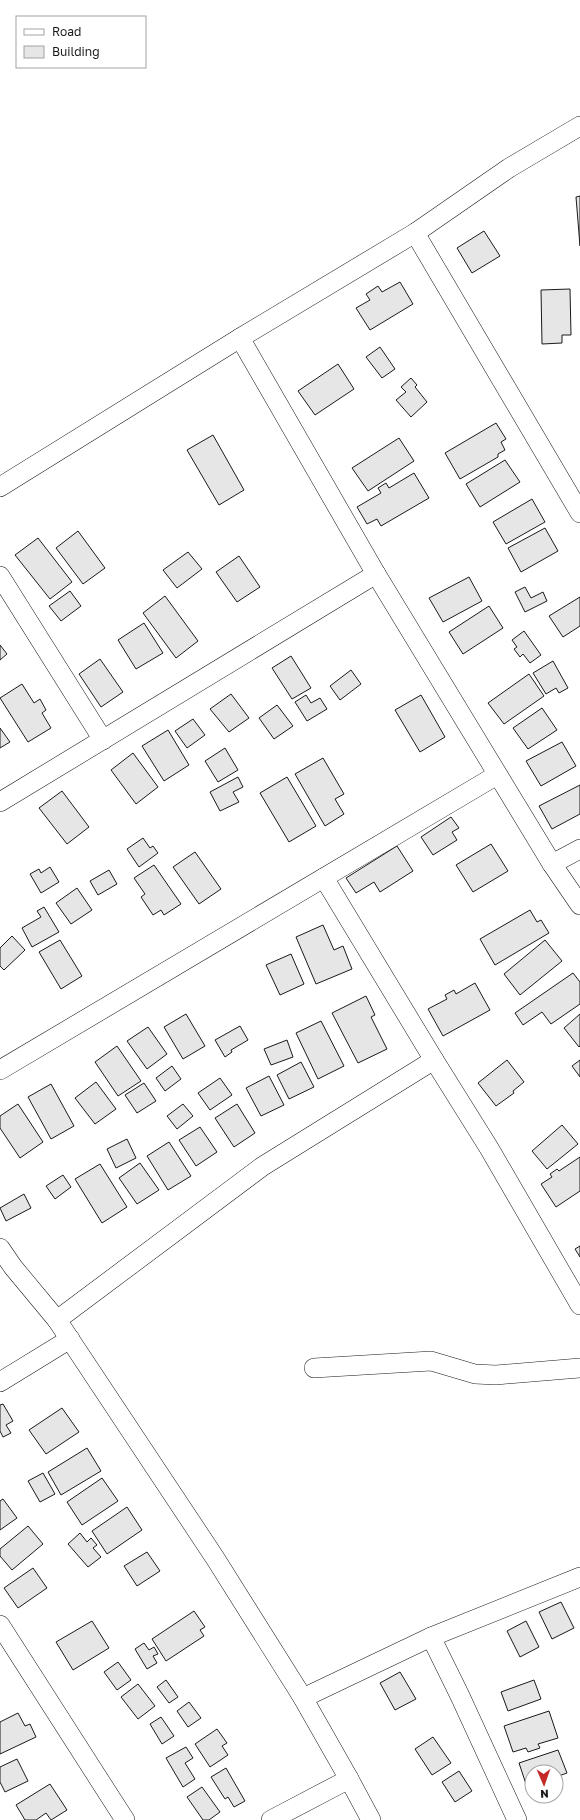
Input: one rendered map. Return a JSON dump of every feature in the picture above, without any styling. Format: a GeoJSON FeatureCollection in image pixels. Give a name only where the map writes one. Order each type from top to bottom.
{"type":"FeatureCollection","features":[{"type":"Feature","properties":{"kind":"street"},"geometry":{"type":"LineString","coordinates":[[0,487],[240,338],[415,233],[509,168],[580,126]]}},
{"type":"Feature","properties":{"kind":"street"},"geometry":{"type":"LineString","coordinates":[[415,233],[579,508]]}},
{"type":"Feature","properties":{"kind":"street"},"geometry":{"type":"LineString","coordinates":[[240,338],[376,574],[552,864],[580,905]]}},
{"type":"Feature","properties":{"kind":"street"},"geometry":{"type":"LineString","coordinates":[[0,802],[376,574]]}},
{"type":"Feature","properties":{"kind":"street"},"geometry":{"type":"LineString","coordinates":[[0,576],[103,740]]}},
{"type":"Feature","properties":{"kind":"street"},"geometry":{"type":"LineString","coordinates":[[0,1070],[497,774]]}},
{"type":"Feature","properties":{"kind":"street"},"geometry":{"type":"LineString","coordinates":[[552,864],[580,849]]}},
{"type":"Feature","properties":{"kind":"street"},"geometry":{"type":"LineString","coordinates":[[324,878],[434,1060],[490,1148],[580,1305]]}},
{"type":"Feature","properties":{"kind":"street"},"geometry":{"type":"LineString","coordinates":[[57,1320],[263,1166],[434,1060]]}},
{"type":"Feature","properties":{"kind":"street"},"geometry":{"type":"LineString","coordinates":[[0,1248],[12,1267],[57,1320],[215,1558],[302,1698],[371,1820]]}},
{"type":"Feature","properties":{"kind":"street"},"geometry":{"type":"LineString","coordinates":[[0,1382],[70,1339]]}},
{"type":"Feature","properties":{"kind":"street"},"geometry":{"type":"LineString","coordinates":[[314,1368],[430,1361],[476,1374],[496,1375],[580,1368]]}},
{"type":"Feature","properties":{"kind":"street"},"geometry":{"type":"LineString","coordinates":[[302,1698],[431,1637],[580,1577]]}},
{"type":"Feature","properties":{"kind":"street"},"geometry":{"type":"LineString","coordinates":[[0,1626],[125,1820]]}},
{"type":"Feature","properties":{"kind":"street"},"geometry":{"type":"LineString","coordinates":[[431,1637],[517,1820]]}},
{"type":"Feature","properties":{"kind":"street"},"geometry":{"type":"LineString","coordinates":[[271,1820],[349,1779]]}},
{"type":"Feature","properties":{"kind":"building"},"geometry":{"type":"Polygon","coordinates":[[[580,196],[580,246],[576,197],[580,196]]]}},
{"type":"Feature","properties":{"kind":"building"},"geometry":{"type":"Polygon","coordinates":[[[484,231],[500,256],[472,273],[457,248],[484,231]]]}},
{"type":"Feature","properties":{"kind":"building"},"geometry":{"type":"Polygon","coordinates":[[[400,282],[413,304],[370,330],[356,308],[370,300],[366,294],[378,286],[382,292],[400,282]]]}},
{"type":"Feature","properties":{"kind":"building"},"geometry":{"type":"Polygon","coordinates":[[[570,289],[571,335],[562,335],[562,343],[542,344],[541,290],[570,289]]]}},
{"type":"Feature","properties":{"kind":"building"},"geometry":{"type":"Polygon","coordinates":[[[380,347],[395,369],[382,378],[366,357],[380,347]]]}},
{"type":"Feature","properties":{"kind":"building"},"geometry":{"type":"Polygon","coordinates":[[[338,364],[354,389],[315,415],[298,391],[338,364]]]}},
{"type":"Feature","properties":{"kind":"building"},"geometry":{"type":"Polygon","coordinates":[[[411,378],[417,385],[415,387],[427,402],[411,417],[396,400],[406,392],[401,387],[411,378]]]}},
{"type":"Feature","properties":{"kind":"building"},"geometry":{"type":"Polygon","coordinates":[[[496,423],[506,439],[501,442],[505,450],[498,454],[498,457],[460,479],[445,453],[496,423]]]}},
{"type":"Feature","properties":{"kind":"building"},"geometry":{"type":"Polygon","coordinates":[[[213,435],[244,490],[219,505],[187,450],[213,435]]]}},
{"type":"Feature","properties":{"kind":"building"},"geometry":{"type":"Polygon","coordinates":[[[399,438],[414,461],[368,491],[352,468],[399,438]]]}},
{"type":"Feature","properties":{"kind":"building"},"geometry":{"type":"Polygon","coordinates":[[[505,460],[520,482],[480,507],[466,484],[505,460]]]}},
{"type":"Feature","properties":{"kind":"building"},"geometry":{"type":"Polygon","coordinates":[[[414,473],[429,498],[381,526],[377,519],[367,524],[357,507],[381,493],[378,488],[386,483],[389,488],[414,473]]]}},
{"type":"Feature","properties":{"kind":"building"},"geometry":{"type":"Polygon","coordinates":[[[532,499],[545,522],[506,544],[493,522],[532,499]]]}},
{"type":"Feature","properties":{"kind":"building"},"geometry":{"type":"Polygon","coordinates":[[[545,528],[558,551],[521,572],[508,548],[545,528]]]}},
{"type":"Feature","properties":{"kind":"building"},"geometry":{"type":"Polygon","coordinates":[[[78,531],[105,568],[83,584],[56,548],[78,531]]]}},
{"type":"Feature","properties":{"kind":"building"},"geometry":{"type":"Polygon","coordinates":[[[38,538],[72,582],[50,599],[15,555],[38,538]]]}},
{"type":"Feature","properties":{"kind":"building"},"geometry":{"type":"Polygon","coordinates":[[[188,552],[202,569],[177,588],[163,570],[188,552]]]}},
{"type":"Feature","properties":{"kind":"building"},"geometry":{"type":"Polygon","coordinates":[[[239,556],[260,587],[237,602],[216,572],[239,556]]]}},
{"type":"Feature","properties":{"kind":"building"},"geometry":{"type":"Polygon","coordinates":[[[469,577],[482,601],[443,622],[429,598],[469,577]]]}},
{"type":"Feature","properties":{"kind":"building"},"geometry":{"type":"Polygon","coordinates":[[[525,587],[531,598],[543,592],[547,601],[525,612],[515,592],[525,587]]]}},
{"type":"Feature","properties":{"kind":"building"},"geometry":{"type":"Polygon","coordinates":[[[70,591],[81,606],[61,621],[49,606],[70,591]]]}},
{"type":"Feature","properties":{"kind":"building"},"geometry":{"type":"Polygon","coordinates":[[[165,596],[198,641],[176,658],[143,613],[165,596]]]}},
{"type":"Feature","properties":{"kind":"building"},"geometry":{"type":"Polygon","coordinates":[[[580,597],[580,626],[563,637],[549,616],[580,597]]]}},
{"type":"Feature","properties":{"kind":"building"},"geometry":{"type":"Polygon","coordinates":[[[489,606],[503,628],[463,654],[449,632],[489,606]]]}},
{"type":"Feature","properties":{"kind":"building"},"geometry":{"type":"Polygon","coordinates":[[[144,623],[163,653],[136,669],[118,640],[144,623]]]}},
{"type":"Feature","properties":{"kind":"building"},"geometry":{"type":"Polygon","coordinates":[[[524,631],[541,655],[530,663],[523,654],[520,657],[514,649],[517,647],[512,640],[524,631]]]}},
{"type":"Feature","properties":{"kind":"building"},"geometry":{"type":"Polygon","coordinates":[[[0,645],[7,654],[0,660],[0,645]]]}},
{"type":"Feature","properties":{"kind":"building"},"geometry":{"type":"Polygon","coordinates":[[[291,656],[311,688],[292,699],[272,668],[291,656]]]}},
{"type":"Feature","properties":{"kind":"building"},"geometry":{"type":"Polygon","coordinates":[[[100,659],[123,692],[101,707],[79,674],[100,659]]]}},
{"type":"Feature","properties":{"kind":"building"},"geometry":{"type":"Polygon","coordinates":[[[553,661],[568,688],[559,693],[556,688],[546,694],[533,673],[553,661]]]}},
{"type":"Feature","properties":{"kind":"building"},"geometry":{"type":"Polygon","coordinates":[[[351,670],[361,684],[340,700],[330,686],[351,670]]]}},
{"type":"Feature","properties":{"kind":"building"},"geometry":{"type":"Polygon","coordinates":[[[529,674],[544,696],[504,724],[488,703],[529,674]]]}},
{"type":"Feature","properties":{"kind":"building"},"geometry":{"type":"Polygon","coordinates":[[[22,684],[34,703],[40,699],[46,710],[42,713],[51,728],[28,742],[0,698],[22,684]]]}},
{"type":"Feature","properties":{"kind":"building"},"geometry":{"type":"Polygon","coordinates":[[[231,694],[249,718],[229,732],[210,709],[231,694]]]}},
{"type":"Feature","properties":{"kind":"building"},"geometry":{"type":"Polygon","coordinates":[[[306,695],[311,703],[320,698],[327,709],[307,721],[295,702],[306,695]]]}},
{"type":"Feature","properties":{"kind":"building"},"geometry":{"type":"Polygon","coordinates":[[[421,695],[445,737],[420,752],[395,710],[421,695]]]}},
{"type":"Feature","properties":{"kind":"building"},"geometry":{"type":"Polygon","coordinates":[[[277,705],[293,726],[274,739],[259,718],[277,705]]]}},
{"type":"Feature","properties":{"kind":"building"},"geometry":{"type":"Polygon","coordinates":[[[542,708],[557,730],[528,749],[513,728],[542,708]]]}},
{"type":"Feature","properties":{"kind":"building"},"geometry":{"type":"Polygon","coordinates":[[[193,719],[205,735],[187,748],[175,731],[193,719]]]}},
{"type":"Feature","properties":{"kind":"building"},"geometry":{"type":"Polygon","coordinates":[[[0,728],[10,742],[0,748],[0,728]]]}},
{"type":"Feature","properties":{"kind":"building"},"geometry":{"type":"Polygon","coordinates":[[[168,730],[189,765],[164,781],[142,746],[168,730]]]}},
{"type":"Feature","properties":{"kind":"building"},"geometry":{"type":"Polygon","coordinates":[[[562,742],[576,766],[541,786],[526,761],[562,742]]]}},
{"type":"Feature","properties":{"kind":"building"},"geometry":{"type":"Polygon","coordinates":[[[225,748],[238,770],[218,782],[205,761],[225,748]]]}},
{"type":"Feature","properties":{"kind":"building"},"geometry":{"type":"Polygon","coordinates":[[[133,753],[158,787],[136,804],[111,770],[133,753]]]}},
{"type":"Feature","properties":{"kind":"building"},"geometry":{"type":"Polygon","coordinates":[[[323,758],[344,794],[335,799],[344,814],[325,826],[295,774],[323,758]]]}},
{"type":"Feature","properties":{"kind":"building"},"geometry":{"type":"Polygon","coordinates":[[[238,777],[243,787],[233,792],[239,802],[220,811],[210,792],[238,777]]]}},
{"type":"Feature","properties":{"kind":"building"},"geometry":{"type":"Polygon","coordinates":[[[287,777],[316,826],[289,842],[260,793],[287,777]]]}},
{"type":"Feature","properties":{"kind":"building"},"geometry":{"type":"Polygon","coordinates":[[[580,785],[580,814],[552,829],[539,806],[580,785]]]}},
{"type":"Feature","properties":{"kind":"building"},"geometry":{"type":"Polygon","coordinates":[[[62,791],[89,827],[67,844],[39,808],[62,791]]]}},
{"type":"Feature","properties":{"kind":"building"},"geometry":{"type":"Polygon","coordinates":[[[451,817],[459,828],[452,832],[457,840],[433,855],[421,837],[451,817]]]}},
{"type":"Feature","properties":{"kind":"building"},"geometry":{"type":"Polygon","coordinates":[[[143,838],[150,848],[153,846],[158,853],[139,867],[127,849],[143,838]]]}},
{"type":"Feature","properties":{"kind":"building"},"geometry":{"type":"Polygon","coordinates":[[[491,844],[508,871],[473,892],[456,865],[491,844]]]}},
{"type":"Feature","properties":{"kind":"building"},"geometry":{"type":"Polygon","coordinates":[[[397,846],[413,871],[380,892],[374,882],[356,893],[346,878],[397,846]]]}},
{"type":"Feature","properties":{"kind":"building"},"geometry":{"type":"Polygon","coordinates":[[[195,852],[221,889],[199,904],[173,867],[195,852]]]}},
{"type":"Feature","properties":{"kind":"building"},"geometry":{"type":"Polygon","coordinates":[[[154,865],[181,904],[164,915],[161,910],[153,915],[141,897],[145,894],[134,878],[154,865]]]}},
{"type":"Feature","properties":{"kind":"building"},"geometry":{"type":"Polygon","coordinates":[[[50,867],[59,882],[41,893],[30,874],[39,869],[41,873],[50,867]]]}},
{"type":"Feature","properties":{"kind":"building"},"geometry":{"type":"Polygon","coordinates":[[[109,870],[117,884],[98,895],[90,881],[109,870]]]}},
{"type":"Feature","properties":{"kind":"building"},"geometry":{"type":"Polygon","coordinates":[[[77,888],[92,910],[71,924],[56,903],[77,888]]]}},
{"type":"Feature","properties":{"kind":"building"},"geometry":{"type":"Polygon","coordinates":[[[44,907],[59,932],[32,947],[22,928],[41,917],[37,911],[44,907]]]}},
{"type":"Feature","properties":{"kind":"building"},"geometry":{"type":"Polygon","coordinates":[[[530,910],[537,922],[541,920],[549,933],[495,965],[480,939],[530,910]]]}},
{"type":"Feature","properties":{"kind":"building"},"geometry":{"type":"Polygon","coordinates":[[[323,925],[334,950],[343,946],[352,969],[316,984],[296,937],[323,925]]]}},
{"type":"Feature","properties":{"kind":"building"},"geometry":{"type":"Polygon","coordinates":[[[12,936],[25,950],[4,970],[0,966],[0,948],[12,936]]]}},
{"type":"Feature","properties":{"kind":"building"},"geometry":{"type":"Polygon","coordinates":[[[60,940],[82,976],[61,989],[39,952],[60,940]]]}},
{"type":"Feature","properties":{"kind":"building"},"geometry":{"type":"Polygon","coordinates":[[[545,940],[562,961],[520,995],[504,974],[545,940]]]}},
{"type":"Feature","properties":{"kind":"building"},"geometry":{"type":"Polygon","coordinates":[[[291,954],[304,984],[280,995],[266,965],[291,954]]]}},
{"type":"Feature","properties":{"kind":"building"},"geometry":{"type":"Polygon","coordinates":[[[573,973],[580,982],[580,1004],[551,1024],[542,1012],[523,1025],[515,1013],[573,973]]]}},
{"type":"Feature","properties":{"kind":"building"},"geometry":{"type":"Polygon","coordinates":[[[475,983],[490,1010],[443,1036],[428,1009],[447,999],[445,995],[454,990],[456,994],[475,983]]]}},
{"type":"Feature","properties":{"kind":"building"},"geometry":{"type":"Polygon","coordinates":[[[366,996],[375,1015],[371,1017],[387,1049],[358,1063],[332,1013],[366,996]]]}},
{"type":"Feature","properties":{"kind":"building"},"geometry":{"type":"Polygon","coordinates":[[[186,1014],[205,1046],[183,1059],[164,1027],[186,1014]]]}},
{"type":"Feature","properties":{"kind":"building"},"geometry":{"type":"Polygon","coordinates":[[[580,1014],[580,1046],[579,1047],[564,1028],[580,1014]]]}},
{"type":"Feature","properties":{"kind":"building"},"geometry":{"type":"Polygon","coordinates":[[[321,1021],[344,1066],[318,1079],[296,1033],[321,1021]]]}},
{"type":"Feature","properties":{"kind":"building"},"geometry":{"type":"Polygon","coordinates":[[[240,1026],[248,1040],[231,1050],[232,1052],[225,1057],[215,1040],[240,1026]]]}},
{"type":"Feature","properties":{"kind":"building"},"geometry":{"type":"Polygon","coordinates":[[[148,1027],[167,1054],[147,1069],[127,1041],[148,1027]]]}},
{"type":"Feature","properties":{"kind":"building"},"geometry":{"type":"Polygon","coordinates":[[[287,1040],[293,1057],[271,1065],[264,1049],[287,1040]]]}},
{"type":"Feature","properties":{"kind":"building"},"geometry":{"type":"Polygon","coordinates":[[[117,1046],[141,1081],[118,1096],[95,1062],[117,1046]]]}},
{"type":"Feature","properties":{"kind":"building"},"geometry":{"type":"Polygon","coordinates":[[[507,1060],[524,1082],[513,1091],[514,1093],[496,1106],[478,1083],[507,1060]]]}},
{"type":"Feature","properties":{"kind":"building"},"geometry":{"type":"Polygon","coordinates":[[[580,1060],[580,1077],[572,1066],[580,1060]]]}},
{"type":"Feature","properties":{"kind":"building"},"geometry":{"type":"Polygon","coordinates":[[[301,1062],[314,1087],[289,1099],[277,1075],[301,1062]]]}},
{"type":"Feature","properties":{"kind":"building"},"geometry":{"type":"Polygon","coordinates":[[[172,1066],[181,1079],[165,1091],[156,1078],[172,1066]]]}},
{"type":"Feature","properties":{"kind":"building"},"geometry":{"type":"Polygon","coordinates":[[[269,1076],[284,1105],[261,1116],[246,1088],[269,1076]]]}},
{"type":"Feature","properties":{"kind":"building"},"geometry":{"type":"Polygon","coordinates":[[[220,1078],[232,1095],[210,1110],[198,1093],[220,1078]]]}},
{"type":"Feature","properties":{"kind":"building"},"geometry":{"type":"Polygon","coordinates":[[[96,1082],[116,1109],[95,1124],[75,1098],[96,1082]]]}},
{"type":"Feature","properties":{"kind":"building"},"geometry":{"type":"Polygon","coordinates":[[[144,1083],[156,1101],[137,1113],[125,1095],[144,1083]]]}},
{"type":"Feature","properties":{"kind":"building"},"geometry":{"type":"Polygon","coordinates":[[[51,1084],[74,1126],[51,1139],[28,1097],[51,1084]]]}},
{"type":"Feature","properties":{"kind":"building"},"geometry":{"type":"Polygon","coordinates":[[[18,1104],[43,1142],[20,1158],[0,1128],[0,1116],[18,1104]]]}},
{"type":"Feature","properties":{"kind":"building"},"geometry":{"type":"Polygon","coordinates":[[[183,1104],[193,1116],[177,1129],[167,1116],[183,1104]]]}},
{"type":"Feature","properties":{"kind":"building"},"geometry":{"type":"Polygon","coordinates":[[[237,1104],[255,1133],[234,1147],[215,1118],[237,1104]]]}},
{"type":"Feature","properties":{"kind":"building"},"geometry":{"type":"Polygon","coordinates":[[[562,1125],[578,1144],[547,1169],[532,1151],[562,1125]]]}},
{"type":"Feature","properties":{"kind":"building"},"geometry":{"type":"Polygon","coordinates":[[[200,1127],[217,1152],[196,1166],[179,1140],[200,1127]]]}},
{"type":"Feature","properties":{"kind":"building"},"geometry":{"type":"Polygon","coordinates":[[[127,1139],[136,1158],[116,1168],[107,1149],[127,1139]]]}},
{"type":"Feature","properties":{"kind":"building"},"geometry":{"type":"Polygon","coordinates":[[[169,1142],[191,1176],[168,1190],[147,1156],[169,1142]]]}},
{"type":"Feature","properties":{"kind":"building"},"geometry":{"type":"Polygon","coordinates":[[[580,1157],[580,1191],[556,1207],[541,1184],[552,1177],[550,1174],[557,1169],[559,1171],[580,1157]]]}},
{"type":"Feature","properties":{"kind":"building"},"geometry":{"type":"Polygon","coordinates":[[[140,1163],[159,1190],[137,1204],[119,1178],[140,1163]]]}},
{"type":"Feature","properties":{"kind":"building"},"geometry":{"type":"Polygon","coordinates":[[[100,1164],[127,1207],[102,1223],[75,1179],[100,1164]]]}},
{"type":"Feature","properties":{"kind":"building"},"geometry":{"type":"Polygon","coordinates":[[[63,1175],[71,1187],[55,1199],[46,1186],[63,1175]]]}},
{"type":"Feature","properties":{"kind":"building"},"geometry":{"type":"Polygon","coordinates":[[[24,1194],[31,1208],[6,1221],[0,1208],[24,1194]]]}},
{"type":"Feature","properties":{"kind":"building"},"geometry":{"type":"Polygon","coordinates":[[[580,1246],[580,1257],[575,1249],[580,1246]]]}},
{"type":"Feature","properties":{"kind":"building"},"geometry":{"type":"Polygon","coordinates":[[[3,1404],[13,1421],[6,1425],[11,1433],[3,1437],[0,1431],[0,1405],[3,1404]]]}},
{"type":"Feature","properties":{"kind":"building"},"geometry":{"type":"Polygon","coordinates":[[[62,1408],[79,1432],[46,1454],[29,1430],[62,1408]]]}},
{"type":"Feature","properties":{"kind":"building"},"geometry":{"type":"Polygon","coordinates":[[[87,1448],[101,1471],[61,1495],[48,1472],[87,1448]]]}},
{"type":"Feature","properties":{"kind":"building"},"geometry":{"type":"Polygon","coordinates":[[[43,1473],[55,1494],[40,1502],[28,1481],[43,1473]]]}},
{"type":"Feature","properties":{"kind":"building"},"geometry":{"type":"Polygon","coordinates":[[[102,1478],[118,1501],[82,1525],[67,1502],[102,1478]]]}},
{"type":"Feature","properties":{"kind":"building"},"geometry":{"type":"Polygon","coordinates":[[[3,1499],[17,1518],[0,1530],[0,1501],[3,1499]]]}},
{"type":"Feature","properties":{"kind":"building"},"geometry":{"type":"Polygon","coordinates":[[[127,1507],[142,1530],[107,1554],[92,1531],[127,1507]]]}},
{"type":"Feature","properties":{"kind":"building"},"geometry":{"type":"Polygon","coordinates":[[[28,1526],[43,1544],[12,1570],[0,1556],[0,1549],[28,1526]]]}},
{"type":"Feature","properties":{"kind":"building"},"geometry":{"type":"Polygon","coordinates":[[[80,1533],[87,1542],[91,1538],[97,1545],[93,1548],[101,1557],[88,1567],[68,1544],[80,1533]]]}},
{"type":"Feature","properties":{"kind":"building"},"geometry":{"type":"Polygon","coordinates":[[[147,1552],[160,1571],[137,1586],[124,1566],[147,1552]]]}},
{"type":"Feature","properties":{"kind":"building"},"geometry":{"type":"Polygon","coordinates":[[[33,1568],[47,1588],[18,1608],[4,1588],[33,1568]]]}},
{"type":"Feature","properties":{"kind":"building"},"geometry":{"type":"Polygon","coordinates":[[[561,1602],[574,1628],[552,1639],[539,1612],[561,1602]]]}},
{"type":"Feature","properties":{"kind":"building"},"geometry":{"type":"Polygon","coordinates":[[[194,1611],[205,1627],[200,1630],[204,1636],[166,1661],[152,1639],[194,1611]]]}},
{"type":"Feature","properties":{"kind":"building"},"geometry":{"type":"Polygon","coordinates":[[[92,1621],[109,1648],[73,1670],[56,1642],[92,1621]]]}},
{"type":"Feature","properties":{"kind":"building"},"geometry":{"type":"Polygon","coordinates":[[[526,1621],[539,1647],[520,1657],[507,1631],[526,1621]]]}},
{"type":"Feature","properties":{"kind":"building"},"geometry":{"type":"Polygon","coordinates":[[[144,1643],[149,1650],[154,1647],[158,1654],[153,1656],[157,1663],[147,1669],[135,1649],[144,1643]]]}},
{"type":"Feature","properties":{"kind":"building"},"geometry":{"type":"Polygon","coordinates":[[[118,1662],[131,1680],[117,1690],[104,1672],[118,1662]]]}},
{"type":"Feature","properties":{"kind":"building"},"geometry":{"type":"Polygon","coordinates":[[[400,1672],[416,1699],[395,1710],[380,1683],[400,1672]]]}},
{"type":"Feature","properties":{"kind":"building"},"geometry":{"type":"Polygon","coordinates":[[[166,1680],[178,1697],[169,1703],[157,1687],[166,1680]]]}},
{"type":"Feature","properties":{"kind":"building"},"geometry":{"type":"Polygon","coordinates":[[[534,1680],[541,1699],[508,1711],[501,1692],[534,1680]]]}},
{"type":"Feature","properties":{"kind":"building"},"geometry":{"type":"Polygon","coordinates":[[[138,1684],[155,1706],[138,1719],[121,1697],[138,1684]]]}},
{"type":"Feature","properties":{"kind":"building"},"geometry":{"type":"Polygon","coordinates":[[[189,1702],[201,1718],[188,1727],[177,1711],[189,1702]]]}},
{"type":"Feature","properties":{"kind":"building"},"geometry":{"type":"Polygon","coordinates":[[[549,1711],[558,1738],[538,1744],[540,1748],[528,1752],[526,1748],[513,1752],[504,1726],[549,1711]]]}},
{"type":"Feature","properties":{"kind":"building"},"geometry":{"type":"Polygon","coordinates":[[[18,1713],[25,1726],[30,1724],[36,1737],[0,1754],[0,1722],[18,1713]]]}},
{"type":"Feature","properties":{"kind":"building"},"geometry":{"type":"Polygon","coordinates":[[[161,1717],[174,1736],[162,1744],[150,1724],[161,1717]]]}},
{"type":"Feature","properties":{"kind":"building"},"geometry":{"type":"Polygon","coordinates":[[[217,1729],[227,1743],[222,1746],[228,1755],[210,1767],[195,1744],[217,1729]]]}},
{"type":"Feature","properties":{"kind":"building"},"geometry":{"type":"Polygon","coordinates":[[[433,1737],[451,1763],[432,1775],[415,1749],[433,1737]]]}},
{"type":"Feature","properties":{"kind":"building"},"geometry":{"type":"Polygon","coordinates":[[[186,1747],[193,1758],[185,1763],[195,1779],[183,1787],[166,1758],[186,1747]]]}},
{"type":"Feature","properties":{"kind":"building"},"geometry":{"type":"Polygon","coordinates":[[[558,1750],[563,1764],[524,1764],[524,1778],[519,1763],[558,1750]]]}},
{"type":"Feature","properties":{"kind":"building"},"geometry":{"type":"Polygon","coordinates":[[[17,1759],[28,1781],[5,1792],[0,1782],[0,1767],[17,1759]]]}},
{"type":"Feature","properties":{"kind":"building"},"geometry":{"type":"Polygon","coordinates":[[[564,1765],[567,1773],[564,1774],[564,1765]]]}},
{"type":"Feature","properties":{"kind":"building"},"geometry":{"type":"Polygon","coordinates":[[[226,1768],[245,1801],[234,1807],[228,1797],[225,1799],[211,1777],[226,1768]]]}},
{"type":"Feature","properties":{"kind":"building"},"geometry":{"type":"Polygon","coordinates":[[[459,1771],[472,1791],[455,1802],[442,1782],[459,1771]]]}},
{"type":"Feature","properties":{"kind":"building"},"geometry":{"type":"Polygon","coordinates":[[[50,1784],[67,1810],[51,1820],[46,1813],[36,1820],[25,1820],[16,1805],[50,1784]]]}},
{"type":"Feature","properties":{"kind":"building"},"geometry":{"type":"Polygon","coordinates":[[[202,1787],[220,1812],[209,1820],[203,1820],[187,1797],[202,1787]]]}}]}
